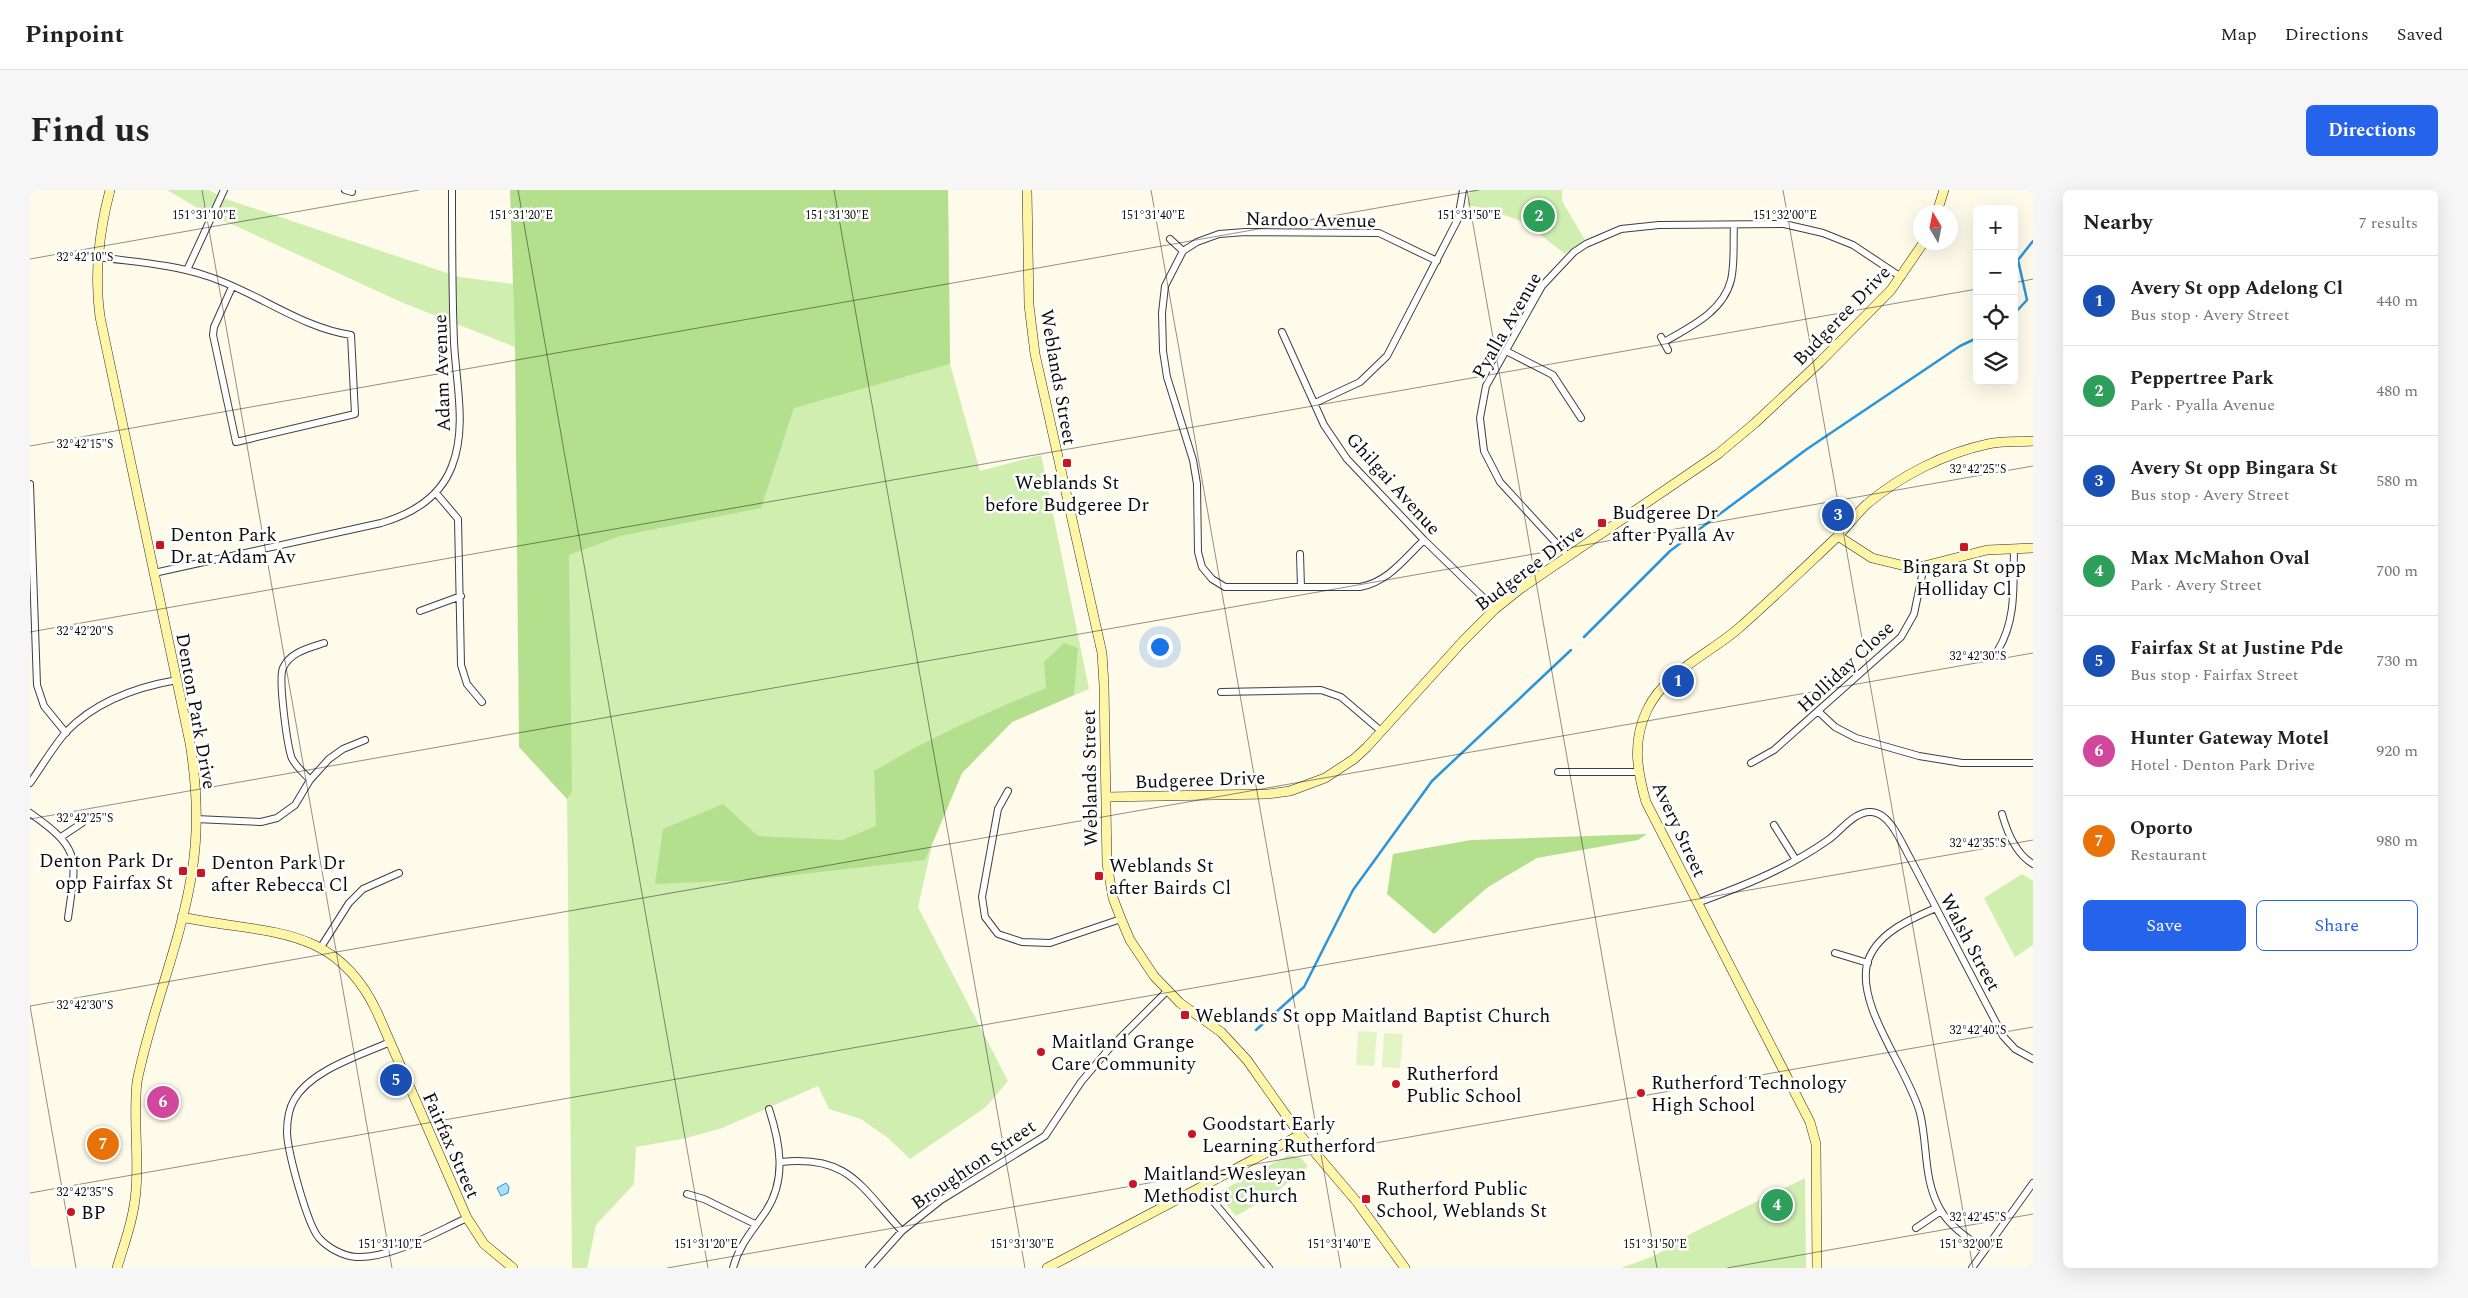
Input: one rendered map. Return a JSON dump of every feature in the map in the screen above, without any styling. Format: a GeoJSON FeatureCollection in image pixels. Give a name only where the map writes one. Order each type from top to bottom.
{"type":"FeatureCollection","features":[{"type":"Feature","properties":{"kind":"street","name":"Denton Park Drive"},"geometry":{"type":"LineString","coordinates":[[110,190],[103,217],[98,257],[98,301],[102,331],[192,754],[196,819],[192,872],[182,917],[137,1082],[134,1110],[136,1196],[131,1225],[117,1267]]}},
{"type":"Feature","properties":{"kind":"street"},"geometry":{"type":"LineString","coordinates":[[187,270],[224,190]]}},
{"type":"Feature","properties":{"kind":"street","name":"Adam Avenue"},"geometry":{"type":"LineString","coordinates":[[154,573],[396,519],[418,508],[436,493],[452,468],[460,433],[454,343],[452,190]]}},
{"type":"Feature","properties":{"kind":"street","name":"Weblands Street"},"geometry":{"type":"LineString","coordinates":[[1027,190],[1029,305],[1035,354],[1103,661],[1107,864],[1113,898],[1120,918],[1141,959],[1167,991],[1233,1044],[1300,1135],[1357,1202],[1405,1268]]}},
{"type":"Feature","properties":{"kind":"street"},"geometry":{"type":"LineString","coordinates":[[1315,403],[1360,382],[1387,356],[1438,261],[1458,219],[1463,190]]}},
{"type":"Feature","properties":{"kind":"street"},"geometry":{"type":"LineString","coordinates":[[1939,205],[1944,190]]}},
{"type":"Feature","properties":{"kind":"street","name":"Pyalla Avenue"},"geometry":{"type":"LineString","coordinates":[[1568,556],[1500,482],[1484,451],[1480,418],[1486,386],[1542,286],[1568,257],[1586,244],[1621,229],[1659,225],[1784,224],[1823,232],[1853,245],[1902,277]]}},
{"type":"Feature","properties":{"kind":"street"},"geometry":{"type":"LineString","coordinates":[[1668,350],[1662,340],[1704,318],[1716,307],[1725,294],[1732,271],[1734,225]]}},
{"type":"Feature","properties":{"kind":"street","name":"Nardoo Avenue"},"geometry":{"type":"LineString","coordinates":[[1182,252],[1197,242],[1219,234],[1360,231],[1380,233],[1438,261]]}},
{"type":"Feature","properties":{"kind":"street"},"geometry":{"type":"LineString","coordinates":[[1170,239],[1182,252],[1165,286],[1162,313],[1163,351],[1167,377],[1193,460],[1197,484],[1198,552],[1202,567],[1212,579],[1225,588],[1360,586],[1374,584],[1388,576],[1424,540]]}},
{"type":"Feature","properties":{"kind":"street","name":"Budgeree Drive"},"geometry":{"type":"LineString","coordinates":[[1106,797],[1268,794],[1290,791],[1308,785],[1340,769],[1354,759],[1495,609],[1568,556],[1726,448],[1820,362],[1902,277],[1919,250]]}},
{"type":"Feature","properties":{"kind":"street"},"geometry":{"type":"LineString","coordinates":[[98,257],[187,270],[208,276],[318,326],[337,333],[351,335],[355,414],[236,442],[213,336],[214,327],[232,287]]}},
{"type":"Feature","properties":{"kind":"street","name":"Ghilgai Avenue"},"geometry":{"type":"LineString","coordinates":[[1282,332],[1324,425],[1347,459],[1424,540],[1495,609]]}},
{"type":"Feature","properties":{"kind":"street"},"geometry":{"type":"LineString","coordinates":[[1506,351],[1553,375],[1581,418]]}},
{"type":"Feature","properties":{"kind":"street","name":"Avery Street"},"geometry":{"type":"LineString","coordinates":[[1817,1268],[1816,1144],[1810,1122],[1646,802],[1638,772],[1636,749],[1647,710],[1664,686],[1682,668],[1737,629],[1889,487],[1926,467],[1971,448],[1990,444],[2033,441]]}},
{"type":"Feature","properties":{"kind":"street"},"geometry":{"type":"LineString","coordinates":[[30,484],[37,685],[44,706],[66,733]]}},
{"type":"Feature","properties":{"kind":"street"},"geometry":{"type":"LineString","coordinates":[[436,493],[458,519],[461,666],[467,684],[482,702]]}},
{"type":"Feature","properties":{"kind":"street"},"geometry":{"type":"LineString","coordinates":[[1838,536],[1872,558],[1905,566],[1924,566],[1987,550],[2033,548]]}},
{"type":"Feature","properties":{"kind":"street"},"geometry":{"type":"LineString","coordinates":[[1998,650],[2006,637],[2011,614],[2014,548]]}},
{"type":"Feature","properties":{"kind":"street"},"geometry":{"type":"LineString","coordinates":[[1300,554],[1301,587]]}},
{"type":"Feature","properties":{"kind":"street","name":"Holliday Close"},"geometry":{"type":"LineString","coordinates":[[1752,763],[1765,757],[1819,712],[1901,637],[1914,614],[1924,566]]}},
{"type":"Feature","properties":{"kind":"street"},"geometry":{"type":"LineString","coordinates":[[420,611],[461,596]]}},
{"type":"Feature","properties":{"kind":"street"},"geometry":{"type":"LineString","coordinates":[[310,780],[291,758],[281,688],[282,669],[290,658],[306,648],[324,643]]}},
{"type":"Feature","properties":{"kind":"street"},"geometry":{"type":"LineString","coordinates":[[30,783],[66,733],[84,717],[110,700],[134,690],[177,680]]}},
{"type":"Feature","properties":{"kind":"street"},"geometry":{"type":"LineString","coordinates":[[1222,692],[1321,690],[1341,697],[1381,731]]}},
{"type":"Feature","properties":{"kind":"street"},"geometry":{"type":"LineString","coordinates":[[1819,712],[1835,727],[1856,738],[1919,756],[1962,763],[2033,763]]}},
{"type":"Feature","properties":{"kind":"street"},"geometry":{"type":"LineString","coordinates":[[196,819],[261,822],[278,818],[295,805],[310,780],[329,759],[343,749],[365,740]]}},
{"type":"Feature","properties":{"kind":"street"},"geometry":{"type":"LineString","coordinates":[[1558,772],[1638,772]]}},
{"type":"Feature","properties":{"kind":"street"},"geometry":{"type":"LineString","coordinates":[[1008,791],[998,809],[982,897],[985,917],[998,934],[1022,942],[1050,943],[1120,918]]}},
{"type":"Feature","properties":{"kind":"street","name":"Walsh Street"},"geometry":{"type":"LineString","coordinates":[[1697,904],[1762,878],[1796,860],[1829,839],[1859,814],[1866,812],[1880,815],[1893,830],[2003,1036],[2015,1049],[2033,1059]]}},
{"type":"Feature","properties":{"kind":"street"},"geometry":{"type":"LineString","coordinates":[[30,813],[60,837],[73,854],[74,872],[68,918]]}},
{"type":"Feature","properties":{"kind":"street"},"geometry":{"type":"LineString","coordinates":[[2002,814],[2013,841],[2024,857],[2033,864]]}},
{"type":"Feature","properties":{"kind":"street"},"geometry":{"type":"LineString","coordinates":[[60,837],[82,822]]}},
{"type":"Feature","properties":{"kind":"street"},"geometry":{"type":"LineString","coordinates":[[1774,825],[1796,860]]}},
{"type":"Feature","properties":{"kind":"street"},"geometry":{"type":"LineString","coordinates":[[320,946],[349,903],[364,889],[400,873]]}},
{"type":"Feature","properties":{"kind":"street"},"geometry":{"type":"LineString","coordinates":[[1936,908],[1886,935],[1868,963],[1867,991],[1874,1014],[1916,1102],[1922,1131],[1926,1171],[1941,1211],[1961,1232],[1985,1250]]}},
{"type":"Feature","properties":{"kind":"street","name":"Fairfax Street"},"geometry":{"type":"LineString","coordinates":[[182,917],[292,936],[320,946],[356,976],[368,992],[467,1218],[484,1244],[513,1268]]}},
{"type":"Feature","properties":{"kind":"street"},"geometry":{"type":"LineString","coordinates":[[1835,953],[1868,963]]}},
{"type":"Feature","properties":{"kind":"street","name":"Broughton Street"},"geometry":{"type":"LineString","coordinates":[[869,1268],[902,1231],[942,1200],[1045,1136],[1081,1082],[1108,1050],[1167,991]]}},
{"type":"Feature","properties":{"kind":"street"},"geometry":{"type":"LineString","coordinates":[[390,1042],[318,1075],[306,1083],[294,1101],[288,1115],[287,1134],[306,1216],[318,1237],[331,1248],[354,1257],[373,1257],[467,1218]]}},
{"type":"Feature","properties":{"kind":"street"},"geometry":{"type":"LineString","coordinates":[[733,1268],[741,1246],[766,1210],[773,1195],[781,1162],[776,1132],[769,1109]]}},
{"type":"Feature","properties":{"kind":"street"},"geometry":{"type":"LineString","coordinates":[[1048,1268],[1300,1135]]}},
{"type":"Feature","properties":{"kind":"street"},"geometry":{"type":"LineString","coordinates":[[781,1162],[815,1161],[837,1166],[849,1174],[902,1231]]}},
{"type":"Feature","properties":{"kind":"street"},"geometry":{"type":"LineString","coordinates":[[1972,1268],[2033,1183]]}},
{"type":"Feature","properties":{"kind":"street"},"geometry":{"type":"LineString","coordinates":[[1202,1188],[1269,1268]]}},
{"type":"Feature","properties":{"kind":"street"},"geometry":{"type":"LineString","coordinates":[[686,1194],[704,1199],[755,1224]]}},
{"type":"Feature","properties":{"kind":"street"},"geometry":{"type":"LineString","coordinates":[[1916,1228],[1941,1211]]}},
{"type":"Feature","properties":{"kind":"green space"},"geometry":{"type":"Polygon","coordinates":[[[167,190],[209,190],[226,199],[459,277],[513,284],[515,347],[401,302],[201,210],[167,190]]]}},
{"type":"Feature","properties":{"kind":"green space"},"geometry":{"type":"Polygon","coordinates":[[[510,190],[948,190],[950,364],[794,408],[761,508],[620,536],[569,555],[572,792],[567,799],[519,747],[515,347],[510,190]]]}},
{"type":"Feature","properties":{"kind":"green space"},"geometry":{"type":"Polygon","coordinates":[[[566,190],[948,190],[950,364],[980,471],[1041,455],[1089,689],[1012,722],[962,773],[932,845],[918,907],[1008,1081],[986,1107],[910,1159],[888,1138],[861,1119],[829,1109],[818,1086],[722,1128],[687,1138],[636,1147],[634,1184],[596,1225],[587,1268],[572,1268],[567,799],[566,190]]]}},
{"type":"Feature","properties":{"kind":"green space"},"geometry":{"type":"Polygon","coordinates":[[[1470,190],[1562,190],[1562,201],[1585,240],[1565,254],[1524,222],[1490,210],[1467,205],[1470,190]]]}},
{"type":"Feature","properties":{"kind":"green space"},"geometry":{"type":"Polygon","coordinates":[[[1064,643],[1078,648],[1074,695],[1012,722],[962,773],[925,860],[750,880],[655,884],[663,829],[723,804],[758,836],[842,840],[876,826],[874,771],[916,747],[959,726],[1046,688],[1044,662],[1064,643]]]}},
{"type":"Feature","properties":{"kind":"green space"},"geometry":{"type":"Polygon","coordinates":[[[1647,834],[1638,840],[1537,858],[1488,887],[1434,934],[1387,894],[1393,854],[1471,840],[1647,834]]]}},
{"type":"Feature","properties":{"kind":"green space"},"geometry":{"type":"Polygon","coordinates":[[[2022,874],[2033,881],[2033,945],[2015,957],[1984,898],[2022,874]]]}},
{"type":"Feature","properties":{"kind":"green space"},"geometry":{"type":"Polygon","coordinates":[[[1358,1031],[1377,1032],[1374,1066],[1356,1065],[1358,1031]]]}},
{"type":"Feature","properties":{"kind":"green space"},"geometry":{"type":"Polygon","coordinates":[[[1384,1033],[1403,1034],[1400,1068],[1382,1067],[1384,1033]]]}},
{"type":"Feature","properties":{"kind":"green space"},"geometry":{"type":"Polygon","coordinates":[[[1289,1155],[1301,1158],[1308,1166],[1274,1194],[1236,1216],[1220,1197],[1221,1191],[1289,1155]]]}},
{"type":"Feature","properties":{"kind":"green space"},"geometry":{"type":"Polygon","coordinates":[[[1805,1178],[1806,1268],[1621,1268],[1654,1256],[1694,1232],[1805,1178]]]}},
{"type":"Feature","properties":{"kind":"water"},"geometry":{"type":"Polygon","coordinates":[[[506,1183],[509,1187],[508,1193],[501,1196],[497,1188],[506,1183]]]}},
{"type":"Feature","properties":{"kind":"waterway"},"geometry":{"type":"LineString","coordinates":[[2018,310],[2027,300],[2018,260],[2033,241]]}},
{"type":"Feature","properties":{"kind":"waterway"},"geometry":{"type":"LineString","coordinates":[[1584,637],[1670,551],[1807,449],[1960,346],[1973,340]]}},
{"type":"Feature","properties":{"kind":"waterway"},"geometry":{"type":"LineString","coordinates":[[1256,1030],[1304,987],[1353,890],[1432,781],[1571,650]]}},
{"type":"Feature","properties":{"kind":"place","name":"Peppertree Park"},"geometry":{"type":"Point","coordinates":[1539,216]}},
{"type":"Feature","properties":{"kind":"place","name":"Weblands St before Budgeree Dr"},"geometry":{"type":"Point","coordinates":[1067,463]}},
{"type":"Feature","properties":{"kind":"place","name":"Avery St opp Bingara St"},"geometry":{"type":"Point","coordinates":[1838,515]}},
{"type":"Feature","properties":{"kind":"place","name":"Budgeree Dr after Pyalla Av"},"geometry":{"type":"Point","coordinates":[1602,523]}},
{"type":"Feature","properties":{"kind":"place","name":"Denton Park Dr at Adam Av"},"geometry":{"type":"Point","coordinates":[160,545]}},
{"type":"Feature","properties":{"kind":"place","name":"Bingara St opp Holliday Cl"},"geometry":{"type":"Point","coordinates":[1964,547]}},
{"type":"Feature","properties":{"kind":"place","name":"Avery St opp Adelong Cl"},"geometry":{"type":"Point","coordinates":[1678,681]}},
{"type":"Feature","properties":{"kind":"place","name":"Denton Park Dr opp Fairfax St"},"geometry":{"type":"Point","coordinates":[183,871]}},
{"type":"Feature","properties":{"kind":"place","name":"Denton Park Dr after Rebecca Cl"},"geometry":{"type":"Point","coordinates":[201,873]}},
{"type":"Feature","properties":{"kind":"place","name":"Weblands St after Bairds Cl"},"geometry":{"type":"Point","coordinates":[1099,876]}},
{"type":"Feature","properties":{"kind":"place","name":"Weblands St opp Maitland Baptist Church"},"geometry":{"type":"Point","coordinates":[1185,1015]}},
{"type":"Feature","properties":{"kind":"place","name":"Maitland Grange Care Community"},"geometry":{"type":"Point","coordinates":[1041,1052]}},
{"type":"Feature","properties":{"kind":"place","name":"Fairfax St at Justine Pde"},"geometry":{"type":"Point","coordinates":[396,1080]}},
{"type":"Feature","properties":{"kind":"place","name":"Rutherford Public School"},"geometry":{"type":"Point","coordinates":[1396,1084]}},
{"type":"Feature","properties":{"kind":"place","name":"Rutherford Technology High School"},"geometry":{"type":"Point","coordinates":[1641,1093]}},
{"type":"Feature","properties":{"kind":"place","name":"Hunter Gateway Motel"},"geometry":{"type":"Point","coordinates":[163,1102]}},
{"type":"Feature","properties":{"kind":"place","name":"Goodstart Early Learning Rutherford"},"geometry":{"type":"Point","coordinates":[1192,1134]}},
{"type":"Feature","properties":{"kind":"place","name":"Oporto"},"geometry":{"type":"Point","coordinates":[103,1144]}},
{"type":"Feature","properties":{"kind":"place","name":"Maitland-Wesleyan Methodist Church"},"geometry":{"type":"Point","coordinates":[1133,1184]}},
{"type":"Feature","properties":{"kind":"place","name":"Rutherford Public School, Weblands St"},"geometry":{"type":"Point","coordinates":[1366,1199]}},
{"type":"Feature","properties":{"kind":"place","name":"Max McMahon Oval"},"geometry":{"type":"Point","coordinates":[1777,1205]}},
{"type":"Feature","properties":{"kind":"place","name":"BP"},"geometry":{"type":"Point","coordinates":[71,1212]}}]}
